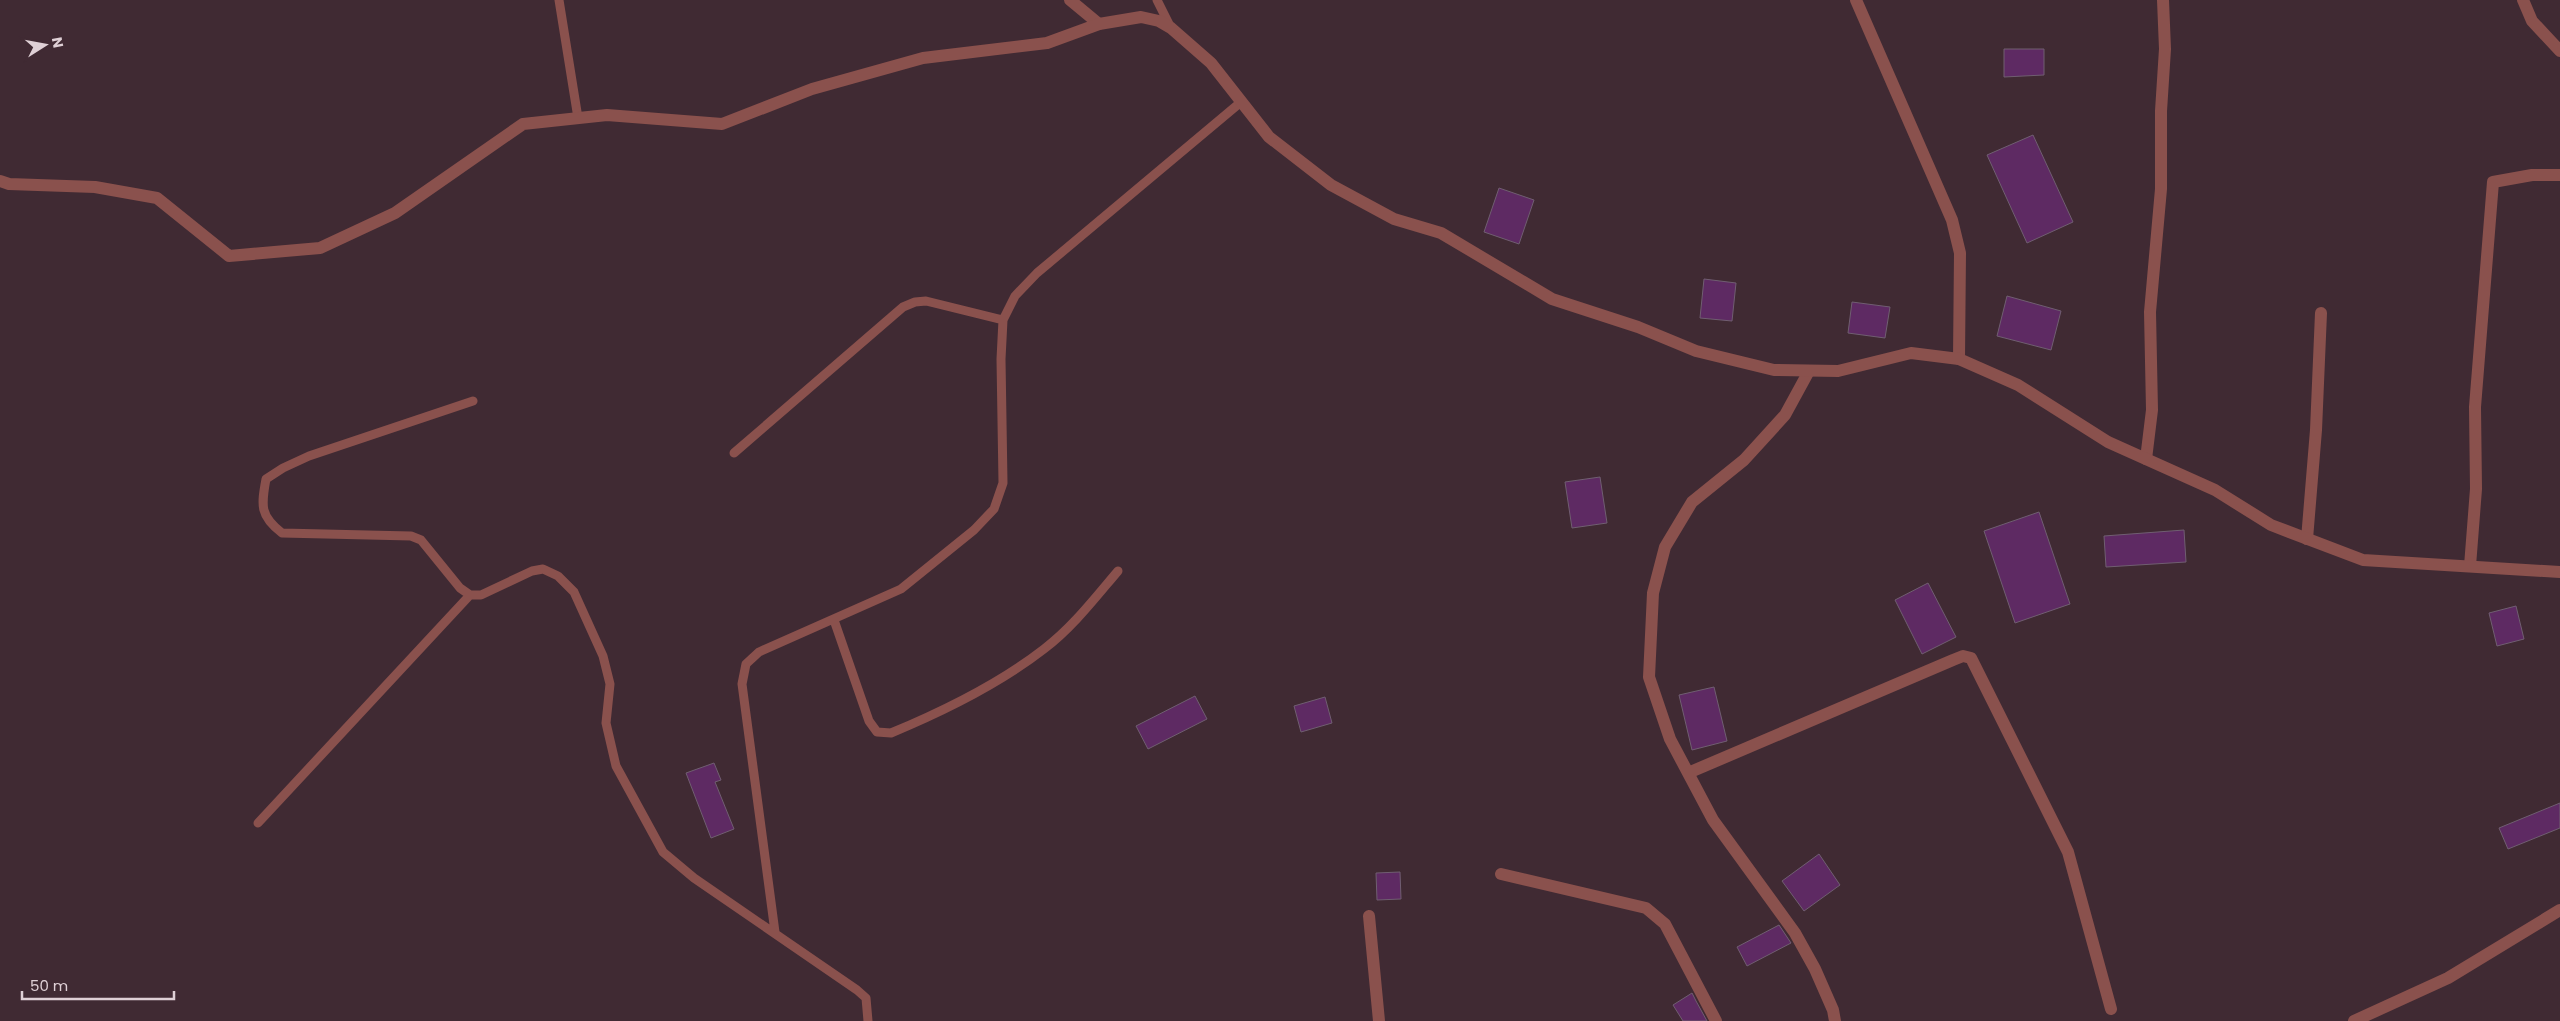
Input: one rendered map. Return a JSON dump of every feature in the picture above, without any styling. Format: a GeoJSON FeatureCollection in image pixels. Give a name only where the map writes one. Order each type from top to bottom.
{"type":"FeatureCollection","features":[{"type":"Feature","properties":{"kind":"street"},"geometry":{"type":"LineString","coordinates":[[1070,0],[1099,24]]}},
{"type":"Feature","properties":{"kind":"street"},"geometry":{"type":"LineString","coordinates":[[1856,0],[1952,220],[1960,253],[1959,359]]}},
{"type":"Feature","properties":{"kind":"street"},"geometry":{"type":"LineString","coordinates":[[2146,459],[2152,410],[2150,312],[2162,189],[2161,111],[2165,49],[2163,0]]}},
{"type":"Feature","properties":{"kind":"street"},"geometry":{"type":"LineString","coordinates":[[2523,0],[2532,21],[2560,51]]}},
{"type":"Feature","properties":{"kind":"street"},"geometry":{"type":"LineString","coordinates":[[0,181],[9,184],[95,187],[157,198],[230,256],[320,248],[395,213],[523,124],[607,115],[722,124],[812,89],[923,58],[1047,43],[1099,24],[1141,17],[1159,21],[1171,28],[1211,63],[1269,137],[1330,185],[1394,219],[1442,233],[1552,299],[1638,326],[1696,351],[1774,370],[1838,371],[1911,353],[1959,359],[2018,385],[2108,442],[2215,490],[2271,525],[2363,560],[2560,572]]}},
{"type":"Feature","properties":{"kind":"street"},"geometry":{"type":"LineString","coordinates":[[2470,566],[2476,489],[2475,407],[2493,182],[2532,175],[2560,175]]}},
{"type":"Feature","properties":{"kind":"street"},"geometry":{"type":"LineString","coordinates":[[2307,539],[2316,430],[2321,313]]}},
{"type":"Feature","properties":{"kind":"street"},"geometry":{"type":"LineString","coordinates":[[1809,370],[1785,415],[1744,460],[1692,502],[1665,547],[1653,594],[1649,677],[1670,739],[1688,774],[1713,820],[1795,933],[1815,969],[1833,1010],[1835,1021]]}},
{"type":"Feature","properties":{"kind":"street"},"geometry":{"type":"LineString","coordinates":[[1688,774],[1953,660],[1963,656],[1971,658],[2068,852],[2111,1010]]}},
{"type":"Feature","properties":{"kind":"street"},"geometry":{"type":"LineString","coordinates":[[1501,874],[1646,908],[1665,924],[1716,1021]]}},
{"type":"Feature","properties":{"kind":"street"},"geometry":{"type":"LineString","coordinates":[[2354,1021],[2448,978],[2560,910]]}},
{"type":"Feature","properties":{"kind":"street"},"geometry":{"type":"LineString","coordinates":[[1369,916],[1379,1021]]}},
{"type":"Feature","properties":{"kind":"lane"},"geometry":{"type":"LineString","coordinates":[[560,0],[578,118]]}},
{"type":"Feature","properties":{"kind":"lane"},"geometry":{"type":"LineString","coordinates":[[1157,0],[1171,28]]}},
{"type":"Feature","properties":{"kind":"lane"},"geometry":{"type":"LineString","coordinates":[[774,932],[742,684],[746,664],[759,652],[901,589],[974,530],[994,509],[1002,483],[1001,359],[1003,320],[1015,296],[1036,273],[1241,102]]}},
{"type":"Feature","properties":{"kind":"lane"},"geometry":{"type":"LineString","coordinates":[[734,452],[904,307],[915,302],[926,301],[1003,320]]}},
{"type":"Feature","properties":{"kind":"lane"},"geometry":{"type":"LineString","coordinates":[[473,402],[309,456],[283,468],[266,480],[261,503],[268,522],[282,533],[411,536],[422,540],[460,588],[470,595],[481,595],[532,571],[544,569],[558,576],[574,592],[603,656],[610,684],[606,723],[616,766],[663,852],[694,878],[857,990],[866,998],[868,1021]]}},
{"type":"Feature","properties":{"kind":"lane"},"geometry":{"type":"LineString","coordinates":[[834,620],[869,721],[877,732],[891,733],[999,681],[1046,648],[1118,572]]}},
{"type":"Feature","properties":{"kind":"lane"},"geometry":{"type":"LineString","coordinates":[[258,823],[470,595]]}},
{"type":"Feature","properties":{"kind":"building"},"geometry":{"type":"Polygon","coordinates":[[[2004,49],[2044,49],[2044,75],[2004,77],[2004,49]]]}},
{"type":"Feature","properties":{"kind":"building"},"geometry":{"type":"Polygon","coordinates":[[[2033,135],[2073,222],[2027,243],[1987,155],[2033,135]]]}},
{"type":"Feature","properties":{"kind":"building"},"geometry":{"type":"Polygon","coordinates":[[[1499,188],[1534,200],[1519,244],[1484,232],[1499,188]]]}},
{"type":"Feature","properties":{"kind":"building"},"geometry":{"type":"Polygon","coordinates":[[[1704,279],[1736,283],[1732,321],[1700,318],[1704,279]]]}},
{"type":"Feature","properties":{"kind":"building"},"geometry":{"type":"Polygon","coordinates":[[[2007,296],[2061,311],[2051,350],[1997,336],[2007,296]]]}},
{"type":"Feature","properties":{"kind":"building"},"geometry":{"type":"Polygon","coordinates":[[[1852,302],[1890,307],[1885,338],[1848,333],[1852,302]]]}},
{"type":"Feature","properties":{"kind":"building"},"geometry":{"type":"Polygon","coordinates":[[[1600,477],[1607,523],[1572,528],[1565,482],[1600,477]]]}},
{"type":"Feature","properties":{"kind":"building"},"geometry":{"type":"Polygon","coordinates":[[[2039,512],[2070,604],[2015,623],[1984,531],[2039,512]]]}},
{"type":"Feature","properties":{"kind":"building"},"geometry":{"type":"Polygon","coordinates":[[[2184,530],[2186,562],[2106,567],[2104,536],[2184,530]]]}},
{"type":"Feature","properties":{"kind":"building"},"geometry":{"type":"Polygon","coordinates":[[[1928,583],[1956,637],[1922,654],[1895,600],[1928,583]]]}},
{"type":"Feature","properties":{"kind":"building"},"geometry":{"type":"Polygon","coordinates":[[[2516,606],[2524,639],[2497,646],[2489,613],[2516,606]]]}},
{"type":"Feature","properties":{"kind":"building"},"geometry":{"type":"Polygon","coordinates":[[[1714,687],[1727,741],[1692,750],[1679,695],[1714,687]]]}},
{"type":"Feature","properties":{"kind":"building"},"geometry":{"type":"Polygon","coordinates":[[[1195,696],[1207,719],[1148,749],[1136,726],[1195,696]]]}},
{"type":"Feature","properties":{"kind":"building"},"geometry":{"type":"Polygon","coordinates":[[[1325,697],[1332,723],[1301,732],[1294,706],[1325,697]]]}},
{"type":"Feature","properties":{"kind":"building"},"geometry":{"type":"Polygon","coordinates":[[[714,763],[721,780],[715,782],[734,829],[711,838],[686,773],[714,763]]]}},
{"type":"Feature","properties":{"kind":"building"},"geometry":{"type":"Polygon","coordinates":[[[2560,803],[2560,828],[2508,849],[2499,828],[2560,803]]]}},
{"type":"Feature","properties":{"kind":"building"},"geometry":{"type":"Polygon","coordinates":[[[1819,854],[1840,885],[1804,911],[1782,881],[1819,854]]]}},
{"type":"Feature","properties":{"kind":"building"},"geometry":{"type":"Polygon","coordinates":[[[1400,872],[1401,899],[1377,900],[1376,873],[1400,872]]]}},
{"type":"Feature","properties":{"kind":"building"},"geometry":{"type":"Polygon","coordinates":[[[1779,925],[1791,943],[1747,966],[1737,947],[1779,925]]]}},
{"type":"Feature","properties":{"kind":"building"},"geometry":{"type":"Polygon","coordinates":[[[1692,993],[1707,1021],[1683,1021],[1673,1005],[1692,993]]]}}]}
